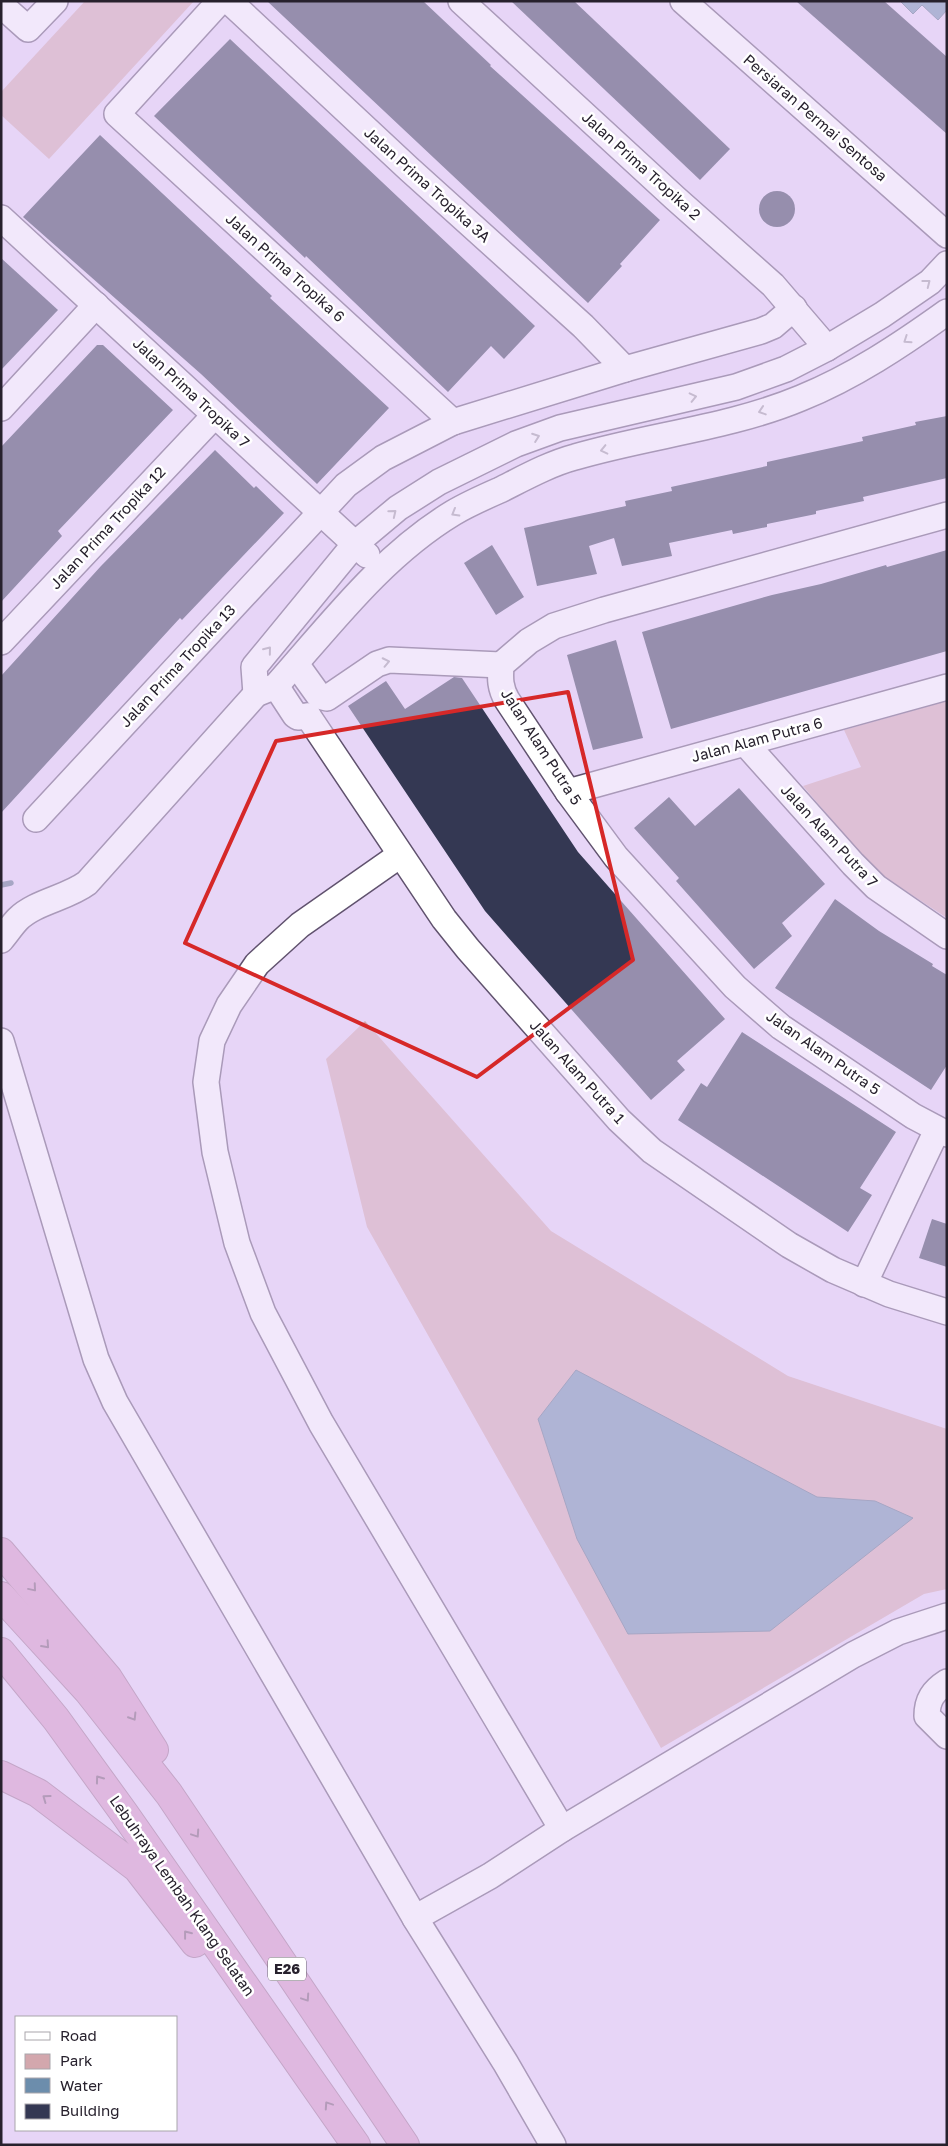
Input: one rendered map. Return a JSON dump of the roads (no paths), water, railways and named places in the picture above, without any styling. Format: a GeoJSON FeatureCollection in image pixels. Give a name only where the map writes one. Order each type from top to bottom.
{"type":"FeatureCollection","features":[{"type":"Feature","properties":{"kind":"highway"},"geometry":{"type":"LineString","coordinates":[[1,1552],[108,1678],[153,1748],[169,1794]]}},
{"type":"Feature","properties":{"kind":"highway","name":"E26"},"geometry":{"type":"LineString","coordinates":[[1,1596],[88,1691],[169,1794],[405,2145]]}},
{"type":"Feature","properties":{"kind":"highway","name":"Lebuhraya Lembah Klang Selatan"},"geometry":{"type":"LineString","coordinates":[[1,1652],[56,1719],[259,2004],[356,2145]]}},
{"type":"Feature","properties":{"kind":"highway"},"geometry":{"type":"LineString","coordinates":[[1,1775],[38,1793],[137,1868],[208,1961],[259,2004]]}},
{"type":"Feature","properties":{"kind":"street"},"geometry":{"type":"LineString","coordinates":[[1,4],[28,29],[55,1]]}},
{"type":"Feature","properties":{"kind":"street","name":"Jalan Prima Tropika 6"},"geometry":{"type":"LineString","coordinates":[[220,1],[117,114],[453,422]]}},
{"type":"Feature","properties":{"kind":"street","name":"Jalan Prima Tropika 3A"},"geometry":{"type":"LineString","coordinates":[[229,1],[409,169],[583,326],[625,369]]}},
{"type":"Feature","properties":{"kind":"street","name":"Jalan Prima Tropika 2"},"geometry":{"type":"LineString","coordinates":[[461,1],[675,198],[773,285],[822,342]]}},
{"type":"Feature","properties":{"kind":"street","name":"Persiaran Permai Sentosa"},"geometry":{"type":"LineString","coordinates":[[683,1],[947,235]]}},
{"type":"Feature","properties":{"kind":"street","name":"Jalan Prima Tropika 7"},"geometry":{"type":"LineString","coordinates":[[1,218],[381,568]]}},
{"type":"Feature","properties":{"kind":"street"},"geometry":{"type":"LineString","coordinates":[[947,264],[930,282],[822,342],[786,369],[736,387],[560,428],[516,444],[439,482],[398,508],[355,544],[254,667],[278,680],[327,698],[377,664],[389,660],[501,665],[541,633],[554,626],[947,515]]}},
{"type":"Feature","properties":{"kind":"street"},"geometry":{"type":"LineString","coordinates":[[1,408],[96,305]]}},
{"type":"Feature","properties":{"kind":"street","name":"Jalan Prima Tropika 13"},"geometry":{"type":"LineString","coordinates":[[36,819],[320,512],[346,485],[383,458],[453,422],[625,369],[761,331],[773,326],[794,308]]}},
{"type":"Feature","properties":{"kind":"street"},"geometry":{"type":"LineString","coordinates":[[1,940],[18,918],[77,891],[87,883],[381,568],[420,535],[455,512],[527,477],[574,457],[748,416],[800,399],[848,376],[905,343],[947,312]]}},
{"type":"Feature","properties":{"kind":"street","name":"Jalan Prima Tropika 12"},"geometry":{"type":"LineString","coordinates":[[1,642],[215,415]]}},
{"type":"Feature","properties":{"kind":"street","name":"Jalan Alam Putra 5"},"geometry":{"type":"LineString","coordinates":[[501,665],[501,691],[568,792],[616,857],[735,987],[781,1027],[913,1116],[942,1132]]}},
{"type":"Feature","properties":{"kind":"street","name":"Jalan Alam Putra 1"},"geometry":{"type":"LineString","coordinates":[[278,680],[309,710],[308,716],[400,855],[468,949],[619,1120],[652,1151],[789,1245],[832,1270],[864,1284],[947,1312]]}},
{"type":"Feature","properties":{"kind":"street","name":"Jalan Alam Putra 6"},"geometry":{"type":"LineString","coordinates":[[568,792],[947,687]]}},
{"type":"Feature","properties":{"kind":"street","name":"Jalan Alam Putra 7"},"geometry":{"type":"LineString","coordinates":[[745,743],[853,864],[876,887],[947,936]]}},
{"type":"Feature","properties":{"kind":"street"},"geometry":{"type":"LineString","coordinates":[[400,855],[300,925],[257,964],[229,1005],[212,1041],[206,1082],[215,1152],[237,1243],[263,1312],[321,1423],[562,1829]]}},
{"type":"Feature","properties":{"kind":"street"},"geometry":{"type":"LineString","coordinates":[[1,1041],[96,1358],[115,1402],[415,1918],[505,2062],[553,2145]]}},
{"type":"Feature","properties":{"kind":"street"},"geometry":{"type":"LineString","coordinates":[[864,1284],[942,1132]]}},
{"type":"Feature","properties":{"kind":"street"},"geometry":{"type":"LineString","coordinates":[[415,1918],[490,1876],[562,1829],[853,1655],[898,1632],[947,1616]]}},
{"type":"Feature","properties":{"kind":"street"},"geometry":{"type":"LineString","coordinates":[[947,1682],[932,1694],[927,1705],[927,1716],[947,1736]]}},
{"type":"Feature","properties":{"kind":"water"},"geometry":{"type":"Polygon","coordinates":[[[900,1],[947,1],[947,10],[938,20],[922,5],[913,14],[900,1]]]}},
{"type":"Feature","properties":{"kind":"water"},"geometry":{"type":"Polygon","coordinates":[[[576,1370],[817,1497],[875,1501],[913,1518],[770,1631],[628,1634],[577,1539],[538,1419],[576,1370]]]}},
{"type":"Feature","properties":{"kind":"waterway"},"geometry":{"type":"LineString","coordinates":[[1,885],[11,883]]}}]}
